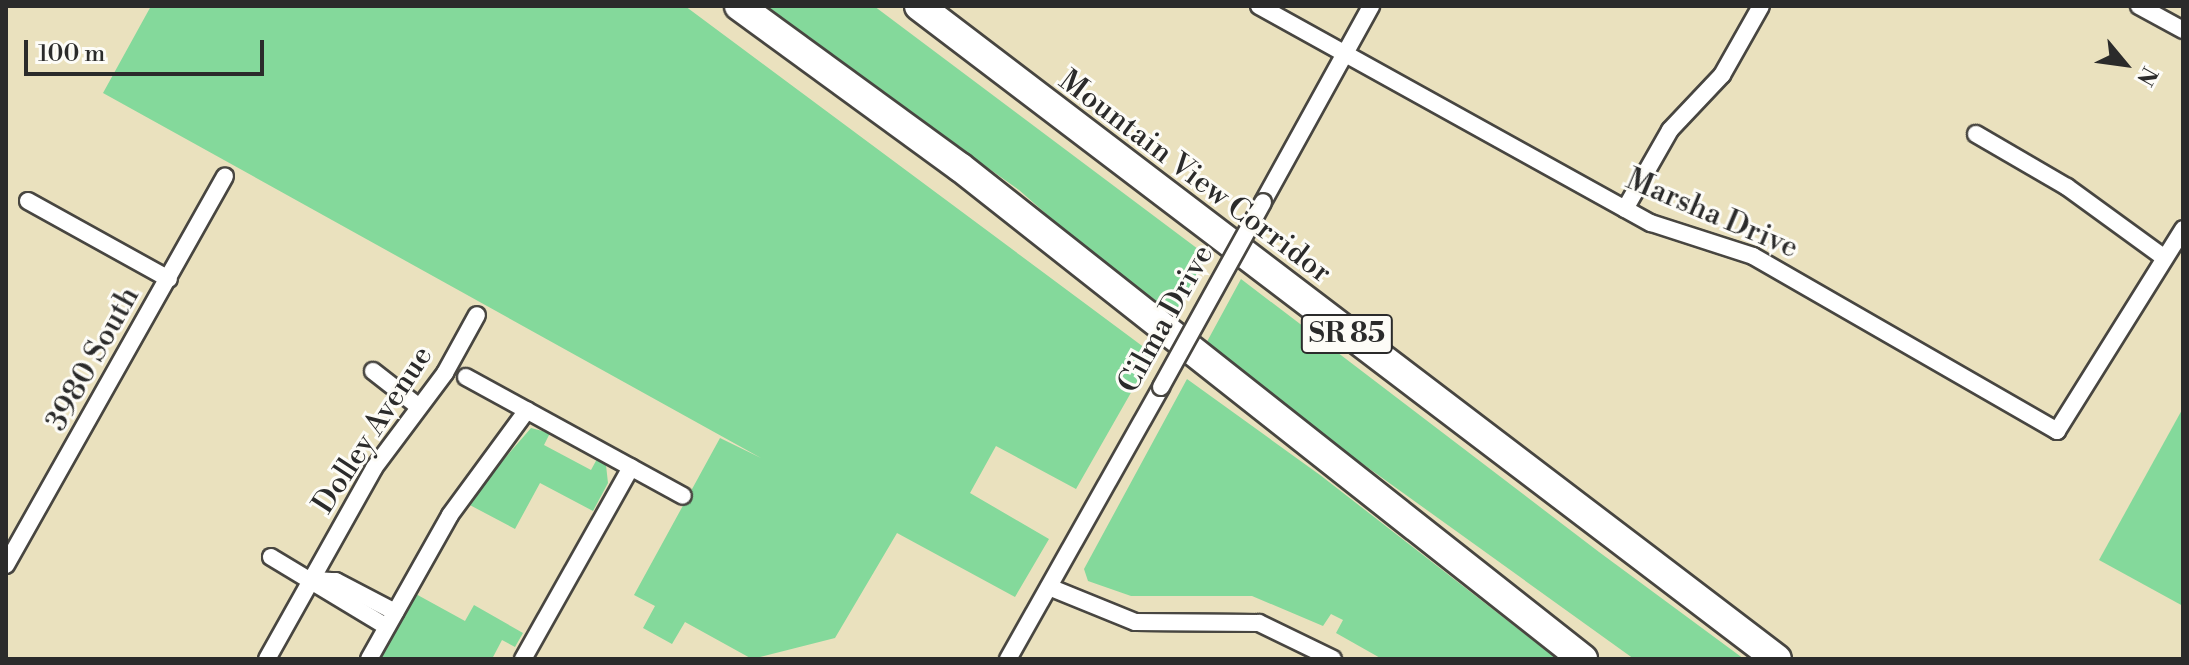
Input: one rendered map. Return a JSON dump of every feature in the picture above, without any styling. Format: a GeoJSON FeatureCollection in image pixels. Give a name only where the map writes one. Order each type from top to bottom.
{"type":"FeatureCollection","features":[{"type":"Feature","properties":{"kind":"highway"},"geometry":{"type":"LineString","coordinates":[[739,6],[960,167],[1583,659]]}},
{"type":"Feature","properties":{"kind":"highway","name":"Mountain View Corridor"},"geometry":{"type":"LineString","coordinates":[[919,6],[1777,659]]}},
{"type":"Feature","properties":{"kind":"street","name":"Marsha Drive"},"geometry":{"type":"LineString","coordinates":[[1259,6],[1625,209],[1753,256],[2057,431],[2162,256]]}},
{"type":"Feature","properties":{"kind":"street","name":"Cilma Drive"},"geometry":{"type":"LineString","coordinates":[[1008,659],[1371,6]]}},
{"type":"Feature","properties":{"kind":"street"},"geometry":{"type":"LineString","coordinates":[[1625,209],[1665,138],[1722,75],[1761,6]]}},
{"type":"Feature","properties":{"kind":"street"},"geometry":{"type":"LineString","coordinates":[[2139,6],[2183,30]]}},
{"type":"Feature","properties":{"kind":"street"},"geometry":{"type":"LineString","coordinates":[[1976,134],[2067,187],[2162,256],[2183,229]]}},
{"type":"Feature","properties":{"kind":"street","name":"3980 South"},"geometry":{"type":"LineString","coordinates":[[6,565],[225,177]]}},
{"type":"Feature","properties":{"kind":"street"},"geometry":{"type":"LineString","coordinates":[[28,201],[169,279]]}},
{"type":"Feature","properties":{"kind":"street","name":"Dolley Avenue"},"geometry":{"type":"LineString","coordinates":[[267,659],[369,477],[419,407],[477,315]]}},
{"type":"Feature","properties":{"kind":"street"},"geometry":{"type":"LineString","coordinates":[[373,371],[419,407]]}},
{"type":"Feature","properties":{"kind":"street"},"geometry":{"type":"LineString","coordinates":[[466,377],[683,496]]}},
{"type":"Feature","properties":{"kind":"street"},"geometry":{"type":"LineString","coordinates":[[369,659],[456,505],[527,410]]}},
{"type":"Feature","properties":{"kind":"street"},"geometry":{"type":"LineString","coordinates":[[523,659],[631,467]]}},
{"type":"Feature","properties":{"kind":"street"},"geometry":{"type":"LineString","coordinates":[[271,557],[314,580],[336,581],[391,620]]}},
{"type":"Feature","properties":{"kind":"street"},"geometry":{"type":"LineString","coordinates":[[1049,587],[1135,622],[1259,623],[1333,659]]}},
{"type":"Feature","properties":{"kind":"green space"},"geometry":{"type":"Polygon","coordinates":[[[151,6],[685,6],[1153,354],[1076,489],[996,446],[970,493],[1049,539],[1015,597],[897,533],[835,638],[752,659],[685,622],[672,644],[643,628],[655,606],[634,595],[720,438],[761,458],[103,93],[151,6]]]}},
{"type":"Feature","properties":{"kind":"green space"},"geometry":{"type":"Polygon","coordinates":[[[759,6],[874,6],[1202,252],[1206,258],[1170,323],[1019,190],[759,6]]]}},
{"type":"Feature","properties":{"kind":"green space"},"geometry":{"type":"Polygon","coordinates":[[[1241,279],[1744,659],[1634,659],[1203,349],[1241,279]]]}},
{"type":"Feature","properties":{"kind":"green space"},"geometry":{"type":"Polygon","coordinates":[[[1187,379],[1320,475],[1557,659],[1382,659],[1336,633],[1343,620],[1331,614],[1323,626],[1252,596],[1131,596],[1088,581],[1084,569],[1187,379]]]}},
{"type":"Feature","properties":{"kind":"green space"},"geometry":{"type":"Polygon","coordinates":[[[2183,408],[2183,606],[2099,560],[2183,408]]]}},
{"type":"Feature","properties":{"kind":"green space"},"geometry":{"type":"Polygon","coordinates":[[[531,428],[550,433],[544,445],[591,470],[597,459],[606,465],[608,483],[593,511],[540,483],[515,529],[466,503],[531,428]]]}},
{"type":"Feature","properties":{"kind":"green space"},"geometry":{"type":"Polygon","coordinates":[[[414,593],[465,621],[474,605],[523,633],[515,647],[502,640],[492,659],[378,659],[414,593]]]}}]}
